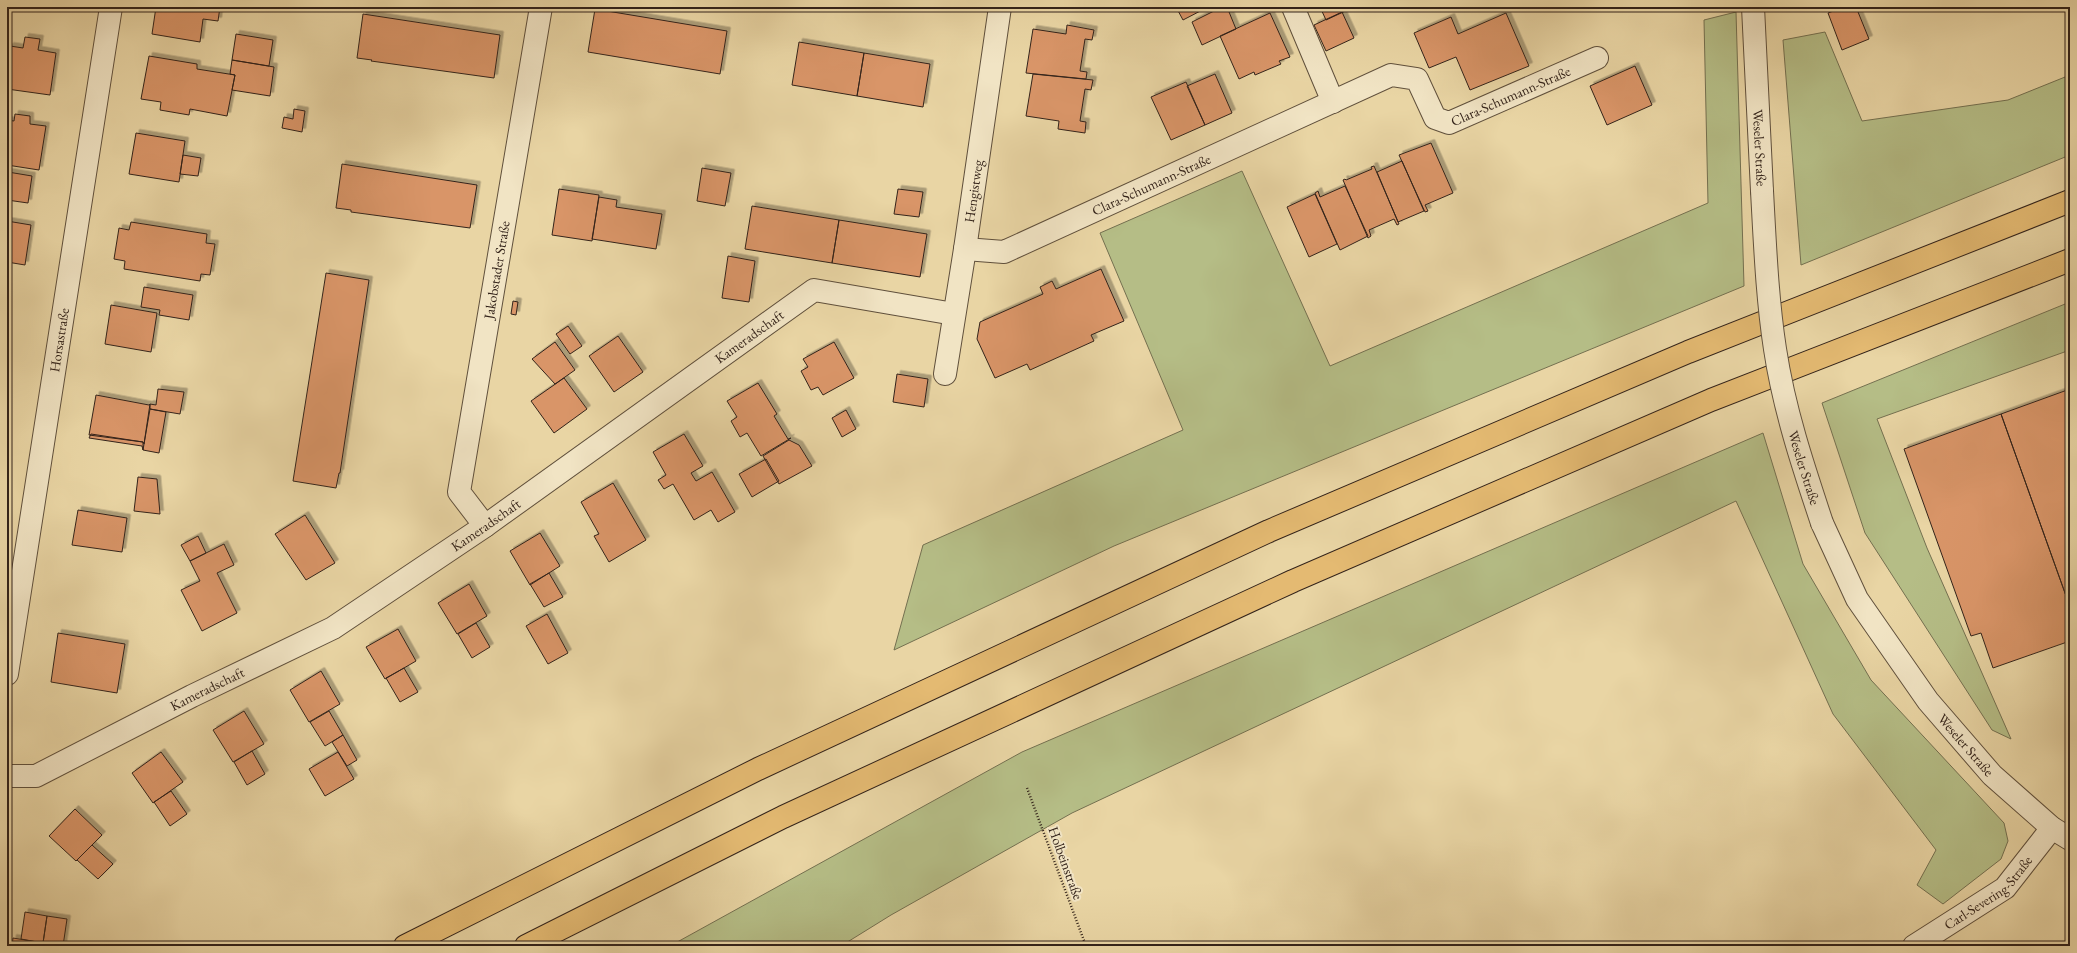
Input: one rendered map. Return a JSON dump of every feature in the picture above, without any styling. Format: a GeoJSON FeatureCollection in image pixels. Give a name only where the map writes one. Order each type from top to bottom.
{"type":"FeatureCollection","features":[{"type":"Feature","properties":{"kind":"highway"},"geometry":{"type":"LineString","coordinates":[[405,946],[758,768],[1269,531],[1688,352],[2070,201]]}},
{"type":"Feature","properties":{"kind":"highway"},"geometry":{"type":"LineString","coordinates":[[526,946],[784,816],[1293,581],[1711,400],[2070,260]]}},
{"type":"Feature","properties":{"kind":"street","name":"Horsastraße"},"geometry":{"type":"LineString","coordinates":[[7,674],[111,7]]}},
{"type":"Feature","properties":{"kind":"street","name":"Jakobstader Straße"},"geometry":{"type":"LineString","coordinates":[[485,526],[459,492],[541,7]]}},
{"type":"Feature","properties":{"kind":"street","name":"Hengistweg"},"geometry":{"type":"LineString","coordinates":[[945,374],[965,249],[1000,7]]}},
{"type":"Feature","properties":{"kind":"street"},"geometry":{"type":"LineString","coordinates":[[1293,7],[1333,102]]}},
{"type":"Feature","properties":{"kind":"street","name":"Weseler Straße"},"geometry":{"type":"LineString","coordinates":[[1753,7],[1768,289],[1775,350],[1793,434],[1822,523],[1857,599],[1928,701],[1992,775],[2061,833]]}},
{"type":"Feature","properties":{"kind":"street","name":"Clara-Schumann-Straße"},"geometry":{"type":"LineString","coordinates":[[965,249],[1004,252],[1392,75],[1417,79],[1435,118],[1449,123],[1597,58]]}},
{"type":"Feature","properties":{"kind":"street","name":"Kameradschaft"},"geometry":{"type":"LineString","coordinates":[[7,776],[36,776],[192,696],[333,628],[485,526],[814,290],[954,314]]}},
{"type":"Feature","properties":{"kind":"street","name":"Carl-Severing-Straße"},"geometry":{"type":"LineString","coordinates":[[1914,946],[2005,888],[2061,833]]}},
{"type":"Feature","properties":{"kind":"path","name":"Holbeinstraße"},"geometry":{"type":"LineString","coordinates":[[1027,788],[1086,946]]}},
{"type":"Feature","properties":{"kind":"green space"},"geometry":{"type":"Polygon","coordinates":[[[1736,12],[1744,286],[1114,546],[894,650],[923,545],[1183,430],[1100,233],[1242,171],[1330,366],[1708,203],[1704,20],[1736,12]]]}},
{"type":"Feature","properties":{"kind":"green space"},"geometry":{"type":"Polygon","coordinates":[[[1825,32],[1862,121],[2008,100],[2070,75],[2070,155],[1801,265],[1783,40],[1825,32]]]}},
{"type":"Feature","properties":{"kind":"green space"},"geometry":{"type":"Polygon","coordinates":[[[2070,302],[2070,350],[1877,419],[1927,548],[2011,739],[1992,730],[1865,533],[1822,403],[2070,302]]]}},
{"type":"Feature","properties":{"kind":"green space"},"geometry":{"type":"Polygon","coordinates":[[[1763,433],[1803,564],[1871,680],[2004,823],[2008,841],[2001,859],[1943,904],[1917,885],[1936,850],[1833,714],[1736,501],[1072,813],[891,915],[841,946],[670,946],[1022,752],[1763,433]]]}},
{"type":"Feature","properties":{"kind":"building"},"geometry":{"type":"Polygon","coordinates":[[[156,7],[220,7],[218,21],[203,19],[200,42],[152,34],[156,7]]]}},
{"type":"Feature","properties":{"kind":"building"},"geometry":{"type":"Polygon","coordinates":[[[1176,7],[1208,7],[1183,20],[1176,7]]]}},
{"type":"Feature","properties":{"kind":"building"},"geometry":{"type":"Polygon","coordinates":[[[1222,7],[1227,7],[1236,29],[1202,45],[1192,22],[1222,7]]]}},
{"type":"Feature","properties":{"kind":"building"},"geometry":{"type":"Polygon","coordinates":[[[1320,7],[1354,7],[1326,20],[1320,7]]]}},
{"type":"Feature","properties":{"kind":"building"},"geometry":{"type":"Polygon","coordinates":[[[1844,7],[1856,7],[1869,39],[1842,50],[1828,13],[1844,7]]]}},
{"type":"Feature","properties":{"kind":"building"},"geometry":{"type":"Polygon","coordinates":[[[595,9],[727,31],[720,74],[588,52],[595,9]]]}},
{"type":"Feature","properties":{"kind":"building"},"geometry":{"type":"Polygon","coordinates":[[[1342,12],[1354,38],[1326,51],[1314,25],[1342,12]]]}},
{"type":"Feature","properties":{"kind":"building"},"geometry":{"type":"Polygon","coordinates":[[[1270,13],[1290,57],[1279,61],[1281,64],[1255,75],[1254,72],[1239,79],[1220,36],[1270,13]]]}},
{"type":"Feature","properties":{"kind":"building"},"geometry":{"type":"Polygon","coordinates":[[[1506,13],[1529,66],[1470,90],[1456,57],[1429,68],[1414,33],[1451,17],[1458,34],[1506,13]]]}},
{"type":"Feature","properties":{"kind":"building"},"geometry":{"type":"Polygon","coordinates":[[[363,14],[500,35],[494,78],[357,58],[363,14]]]}},
{"type":"Feature","properties":{"kind":"building"},"geometry":{"type":"Polygon","coordinates":[[[1067,25],[1094,30],[1092,40],[1085,39],[1080,71],[1087,72],[1086,79],[1026,73],[1033,29],[1066,34],[1067,25]]]}},
{"type":"Feature","properties":{"kind":"building"},"geometry":{"type":"Polygon","coordinates":[[[236,34],[273,40],[269,66],[232,60],[236,34]]]}},
{"type":"Feature","properties":{"kind":"building"},"geometry":{"type":"Polygon","coordinates":[[[25,37],[40,39],[38,50],[56,53],[50,95],[7,89],[10,46],[23,48],[25,37]]]}},
{"type":"Feature","properties":{"kind":"building"},"geometry":{"type":"Polygon","coordinates":[[[799,42],[864,53],[857,96],[792,85],[799,42]]]}},
{"type":"Feature","properties":{"kind":"building"},"geometry":{"type":"Polygon","coordinates":[[[7,47],[10,48],[7,68],[7,47]]]}},
{"type":"Feature","properties":{"kind":"building"},"geometry":{"type":"Polygon","coordinates":[[[864,53],[930,64],[923,107],[857,96],[864,53]]]}},
{"type":"Feature","properties":{"kind":"building"},"geometry":{"type":"Polygon","coordinates":[[[149,56],[197,64],[197,69],[235,75],[227,116],[190,109],[189,115],[160,110],[161,102],[141,99],[149,56]]]}},
{"type":"Feature","properties":{"kind":"building"},"geometry":{"type":"Polygon","coordinates":[[[232,60],[274,67],[270,96],[232,90],[235,75],[230,74],[232,60]]]}},
{"type":"Feature","properties":{"kind":"building"},"geometry":{"type":"Polygon","coordinates":[[[1635,66],[1652,105],[1607,125],[1590,86],[1635,66]]]}},
{"type":"Feature","properties":{"kind":"building"},"geometry":{"type":"Polygon","coordinates":[[[1033,74],[1093,80],[1091,90],[1085,89],[1080,121],[1086,122],[1085,133],[1058,129],[1059,121],[1026,116],[1033,74]]]}},
{"type":"Feature","properties":{"kind":"building"},"geometry":{"type":"Polygon","coordinates":[[[1215,74],[1232,113],[1205,125],[1187,86],[1215,74]]]}},
{"type":"Feature","properties":{"kind":"building"},"geometry":{"type":"Polygon","coordinates":[[[1186,82],[1205,125],[1171,140],[1151,97],[1186,82]]]}},
{"type":"Feature","properties":{"kind":"building"},"geometry":{"type":"Polygon","coordinates":[[[294,109],[305,111],[302,132],[282,128],[284,117],[293,119],[294,109]]]}},
{"type":"Feature","properties":{"kind":"building"},"geometry":{"type":"Polygon","coordinates":[[[15,114],[30,116],[30,124],[46,126],[39,170],[7,165],[7,120],[14,121],[15,114]]]}},
{"type":"Feature","properties":{"kind":"building"},"geometry":{"type":"Polygon","coordinates":[[[136,133],[185,141],[179,182],[129,174],[136,133]]]}},
{"type":"Feature","properties":{"kind":"building"},"geometry":{"type":"Polygon","coordinates":[[[1431,143],[1453,193],[1425,205],[1428,211],[1425,212],[1399,155],[1431,143]]]}},
{"type":"Feature","properties":{"kind":"building"},"geometry":{"type":"Polygon","coordinates":[[[183,155],[201,158],[198,176],[180,174],[183,155]]]}},
{"type":"Feature","properties":{"kind":"building"},"geometry":{"type":"Polygon","coordinates":[[[1402,161],[1424,211],[1398,222],[1377,172],[1402,161]]]}},
{"type":"Feature","properties":{"kind":"building"},"geometry":{"type":"Polygon","coordinates":[[[342,164],[477,185],[470,228],[351,212],[351,210],[336,208],[342,164]]]}},
{"type":"Feature","properties":{"kind":"building"},"geometry":{"type":"Polygon","coordinates":[[[1374,166],[1399,224],[1397,225],[1394,219],[1369,230],[1371,236],[1368,238],[1343,180],[1372,169],[1371,167],[1374,166]]]}},
{"type":"Feature","properties":{"kind":"building"},"geometry":{"type":"Polygon","coordinates":[[[702,168],[731,173],[725,206],[697,201],[702,168]]]}},
{"type":"Feature","properties":{"kind":"building"},"geometry":{"type":"Polygon","coordinates":[[[8,172],[32,176],[28,203],[7,200],[8,172]]]}},
{"type":"Feature","properties":{"kind":"building"},"geometry":{"type":"Polygon","coordinates":[[[1345,186],[1368,236],[1340,250],[1315,193],[1318,191],[1320,197],[1345,186]]]}},
{"type":"Feature","properties":{"kind":"building"},"geometry":{"type":"Polygon","coordinates":[[[559,189],[599,195],[592,241],[552,235],[559,189]]]}},
{"type":"Feature","properties":{"kind":"building"},"geometry":{"type":"Polygon","coordinates":[[[898,189],[923,192],[919,217],[894,214],[898,189]]]}},
{"type":"Feature","properties":{"kind":"building"},"geometry":{"type":"Polygon","coordinates":[[[1315,194],[1337,244],[1309,257],[1287,207],[1315,194]]]}},
{"type":"Feature","properties":{"kind":"building"},"geometry":{"type":"Polygon","coordinates":[[[599,197],[617,200],[616,207],[662,214],[656,249],[592,239],[599,197]]]}},
{"type":"Feature","properties":{"kind":"building"},"geometry":{"type":"Polygon","coordinates":[[[752,206],[839,220],[832,263],[745,249],[752,206]]]}},
{"type":"Feature","properties":{"kind":"building"},"geometry":{"type":"Polygon","coordinates":[[[839,220],[927,234],[920,277],[832,263],[839,220]]]}},
{"type":"Feature","properties":{"kind":"building"},"geometry":{"type":"Polygon","coordinates":[[[7,221],[31,225],[25,265],[7,262],[7,221]]]}},
{"type":"Feature","properties":{"kind":"building"},"geometry":{"type":"Polygon","coordinates":[[[131,222],[207,234],[206,243],[215,244],[210,275],[201,274],[200,281],[124,269],[125,261],[114,259],[119,228],[129,230],[131,222]]]}},
{"type":"Feature","properties":{"kind":"building"},"geometry":{"type":"Polygon","coordinates":[[[728,256],[755,261],[749,302],[722,298],[728,256]]]}},
{"type":"Feature","properties":{"kind":"building"},"geometry":{"type":"Polygon","coordinates":[[[1101,269],[1124,321],[1091,335],[1094,341],[1030,370],[1027,364],[995,378],[977,339],[980,322],[1043,294],[1040,287],[1052,281],[1056,289],[1101,269]]]}},
{"type":"Feature","properties":{"kind":"building"},"geometry":{"type":"Polygon","coordinates":[[[326,273],[369,280],[340,473],[336,488],[293,481],[326,273]]]}},
{"type":"Feature","properties":{"kind":"building"},"geometry":{"type":"Polygon","coordinates":[[[144,287],[193,295],[189,320],[159,315],[160,310],[141,307],[144,287]]]}},
{"type":"Feature","properties":{"kind":"building"},"geometry":{"type":"Polygon","coordinates":[[[513,301],[518,302],[516,315],[511,314],[513,301]]]}},
{"type":"Feature","properties":{"kind":"building"},"geometry":{"type":"Polygon","coordinates":[[[111,305],[157,313],[151,352],[105,344],[111,305]]]}},
{"type":"Feature","properties":{"kind":"building"},"geometry":{"type":"Polygon","coordinates":[[[568,326],[582,346],[570,354],[556,334],[568,326]]]}},
{"type":"Feature","properties":{"kind":"building"},"geometry":{"type":"Polygon","coordinates":[[[618,336],[643,372],[614,392],[589,356],[618,336]]]}},
{"type":"Feature","properties":{"kind":"building"},"geometry":{"type":"Polygon","coordinates":[[[555,342],[575,370],[555,384],[532,359],[555,342]]]}},
{"type":"Feature","properties":{"kind":"building"},"geometry":{"type":"Polygon","coordinates":[[[834,342],[854,378],[823,395],[818,387],[811,390],[801,371],[808,367],[803,359],[834,342]]]}},
{"type":"Feature","properties":{"kind":"building"},"geometry":{"type":"Polygon","coordinates":[[[897,374],[928,379],[924,407],[893,402],[897,374]]]}},
{"type":"Feature","properties":{"kind":"building"},"geometry":{"type":"Polygon","coordinates":[[[564,378],[587,409],[554,433],[531,401],[564,378]]]}},
{"type":"Feature","properties":{"kind":"building"},"geometry":{"type":"Polygon","coordinates":[[[758,383],[777,414],[774,416],[788,439],[791,438],[761,456],[747,433],[740,437],[731,421],[737,417],[727,401],[758,383]]]}},
{"type":"Feature","properties":{"kind":"building"},"geometry":{"type":"Polygon","coordinates":[[[158,389],[184,392],[180,414],[150,409],[150,404],[156,405],[158,389]]]}},
{"type":"Feature","properties":{"kind":"building"},"geometry":{"type":"Polygon","coordinates":[[[2070,389],[2070,607],[2001,414],[2070,389]]]}},
{"type":"Feature","properties":{"kind":"building"},"geometry":{"type":"Polygon","coordinates":[[[96,395],[150,404],[144,444],[143,442],[89,435],[96,395]]]}},
{"type":"Feature","properties":{"kind":"building"},"geometry":{"type":"Polygon","coordinates":[[[150,409],[166,412],[159,453],[143,450],[150,409]]]}},
{"type":"Feature","properties":{"kind":"building"},"geometry":{"type":"Polygon","coordinates":[[[846,410],[856,429],[842,437],[832,418],[846,410]]]}},
{"type":"Feature","properties":{"kind":"building"},"geometry":{"type":"Polygon","coordinates":[[[2001,414],[2070,607],[2070,641],[1993,668],[1981,633],[1971,636],[1904,449],[2001,414]]]}},
{"type":"Feature","properties":{"kind":"building"},"geometry":{"type":"Polygon","coordinates":[[[91,434],[143,442],[143,450],[142,446],[89,438],[91,434]]]}},
{"type":"Feature","properties":{"kind":"building"},"geometry":{"type":"Polygon","coordinates":[[[684,434],[703,466],[691,473],[696,481],[712,472],[735,512],[718,522],[711,510],[694,520],[673,484],[664,489],[658,480],[666,475],[653,452],[684,434]]]}},
{"type":"Feature","properties":{"kind":"building"},"geometry":{"type":"Polygon","coordinates":[[[789,440],[799,445],[812,466],[779,484],[763,456],[789,440]]]}},
{"type":"Feature","properties":{"kind":"building"},"geometry":{"type":"Polygon","coordinates":[[[766,459],[779,481],[752,497],[739,474],[766,459]]]}},
{"type":"Feature","properties":{"kind":"building"},"geometry":{"type":"Polygon","coordinates":[[[138,477],[157,479],[160,514],[134,511],[138,477]]]}},
{"type":"Feature","properties":{"kind":"building"},"geometry":{"type":"Polygon","coordinates":[[[613,483],[646,540],[609,562],[594,536],[599,534],[581,502],[613,483]]]}},
{"type":"Feature","properties":{"kind":"building"},"geometry":{"type":"Polygon","coordinates":[[[78,510],[127,518],[122,552],[72,545],[78,510]]]}},
{"type":"Feature","properties":{"kind":"building"},"geometry":{"type":"Polygon","coordinates":[[[305,515],[335,563],[306,580],[275,534],[305,515]]]}},
{"type":"Feature","properties":{"kind":"building"},"geometry":{"type":"Polygon","coordinates":[[[540,533],[560,566],[530,585],[510,551],[540,533]]]}},
{"type":"Feature","properties":{"kind":"building"},"geometry":{"type":"Polygon","coordinates":[[[198,536],[206,553],[190,561],[181,545],[198,536]]]}},
{"type":"Feature","properties":{"kind":"building"},"geometry":{"type":"Polygon","coordinates":[[[224,544],[234,565],[217,573],[237,613],[202,631],[181,590],[200,581],[190,561],[224,544]]]}},
{"type":"Feature","properties":{"kind":"building"},"geometry":{"type":"Polygon","coordinates":[[[549,573],[563,597],[544,607],[530,584],[549,573]]]}},
{"type":"Feature","properties":{"kind":"building"},"geometry":{"type":"Polygon","coordinates":[[[469,584],[487,616],[457,634],[438,603],[469,584]]]}},
{"type":"Feature","properties":{"kind":"building"},"geometry":{"type":"Polygon","coordinates":[[[547,614],[568,653],[548,664],[526,626],[547,614]]]}},
{"type":"Feature","properties":{"kind":"building"},"geometry":{"type":"Polygon","coordinates":[[[476,623],[490,647],[472,658],[458,634],[476,623]]]}},
{"type":"Feature","properties":{"kind":"building"},"geometry":{"type":"Polygon","coordinates":[[[398,629],[416,661],[385,679],[366,647],[398,629]]]}},
{"type":"Feature","properties":{"kind":"building"},"geometry":{"type":"Polygon","coordinates":[[[58,633],[125,644],[117,693],[51,682],[58,633]]]}},
{"type":"Feature","properties":{"kind":"building"},"geometry":{"type":"Polygon","coordinates":[[[404,668],[418,692],[400,702],[386,678],[404,668]]]}},
{"type":"Feature","properties":{"kind":"building"},"geometry":{"type":"Polygon","coordinates":[[[321,671],[340,704],[309,722],[290,690],[321,671]]]}},
{"type":"Feature","properties":{"kind":"building"},"geometry":{"type":"Polygon","coordinates":[[[244,711],[264,744],[233,762],[213,730],[244,711]]]}},
{"type":"Feature","properties":{"kind":"building"},"geometry":{"type":"Polygon","coordinates":[[[329,711],[343,735],[325,746],[310,722],[329,711]]]}},
{"type":"Feature","properties":{"kind":"building"},"geometry":{"type":"Polygon","coordinates":[[[343,735],[357,760],[347,766],[332,742],[343,735]]]}},
{"type":"Feature","properties":{"kind":"building"},"geometry":{"type":"Polygon","coordinates":[[[252,751],[265,774],[247,785],[234,762],[252,751]]]}},
{"type":"Feature","properties":{"kind":"building"},"geometry":{"type":"Polygon","coordinates":[[[161,752],[183,782],[153,803],[132,773],[161,752]]]}},
{"type":"Feature","properties":{"kind":"building"},"geometry":{"type":"Polygon","coordinates":[[[338,752],[354,779],[325,796],[309,769],[338,752]]]}},
{"type":"Feature","properties":{"kind":"building"},"geometry":{"type":"Polygon","coordinates":[[[171,791],[187,814],[170,826],[154,802],[171,791]]]}},
{"type":"Feature","properties":{"kind":"building"},"geometry":{"type":"Polygon","coordinates":[[[75,809],[102,835],[76,861],[49,836],[75,809]]]}},
{"type":"Feature","properties":{"kind":"building"},"geometry":{"type":"Polygon","coordinates":[[[92,845],[113,864],[98,879],[77,860],[92,845]]]}},
{"type":"Feature","properties":{"kind":"building"},"geometry":{"type":"Polygon","coordinates":[[[25,912],[47,916],[43,943],[21,939],[25,912]]]}},
{"type":"Feature","properties":{"kind":"building"},"geometry":{"type":"Polygon","coordinates":[[[47,916],[67,919],[63,946],[50,944],[50,946],[12,946],[13,938],[43,943],[47,916]]]}}]}
